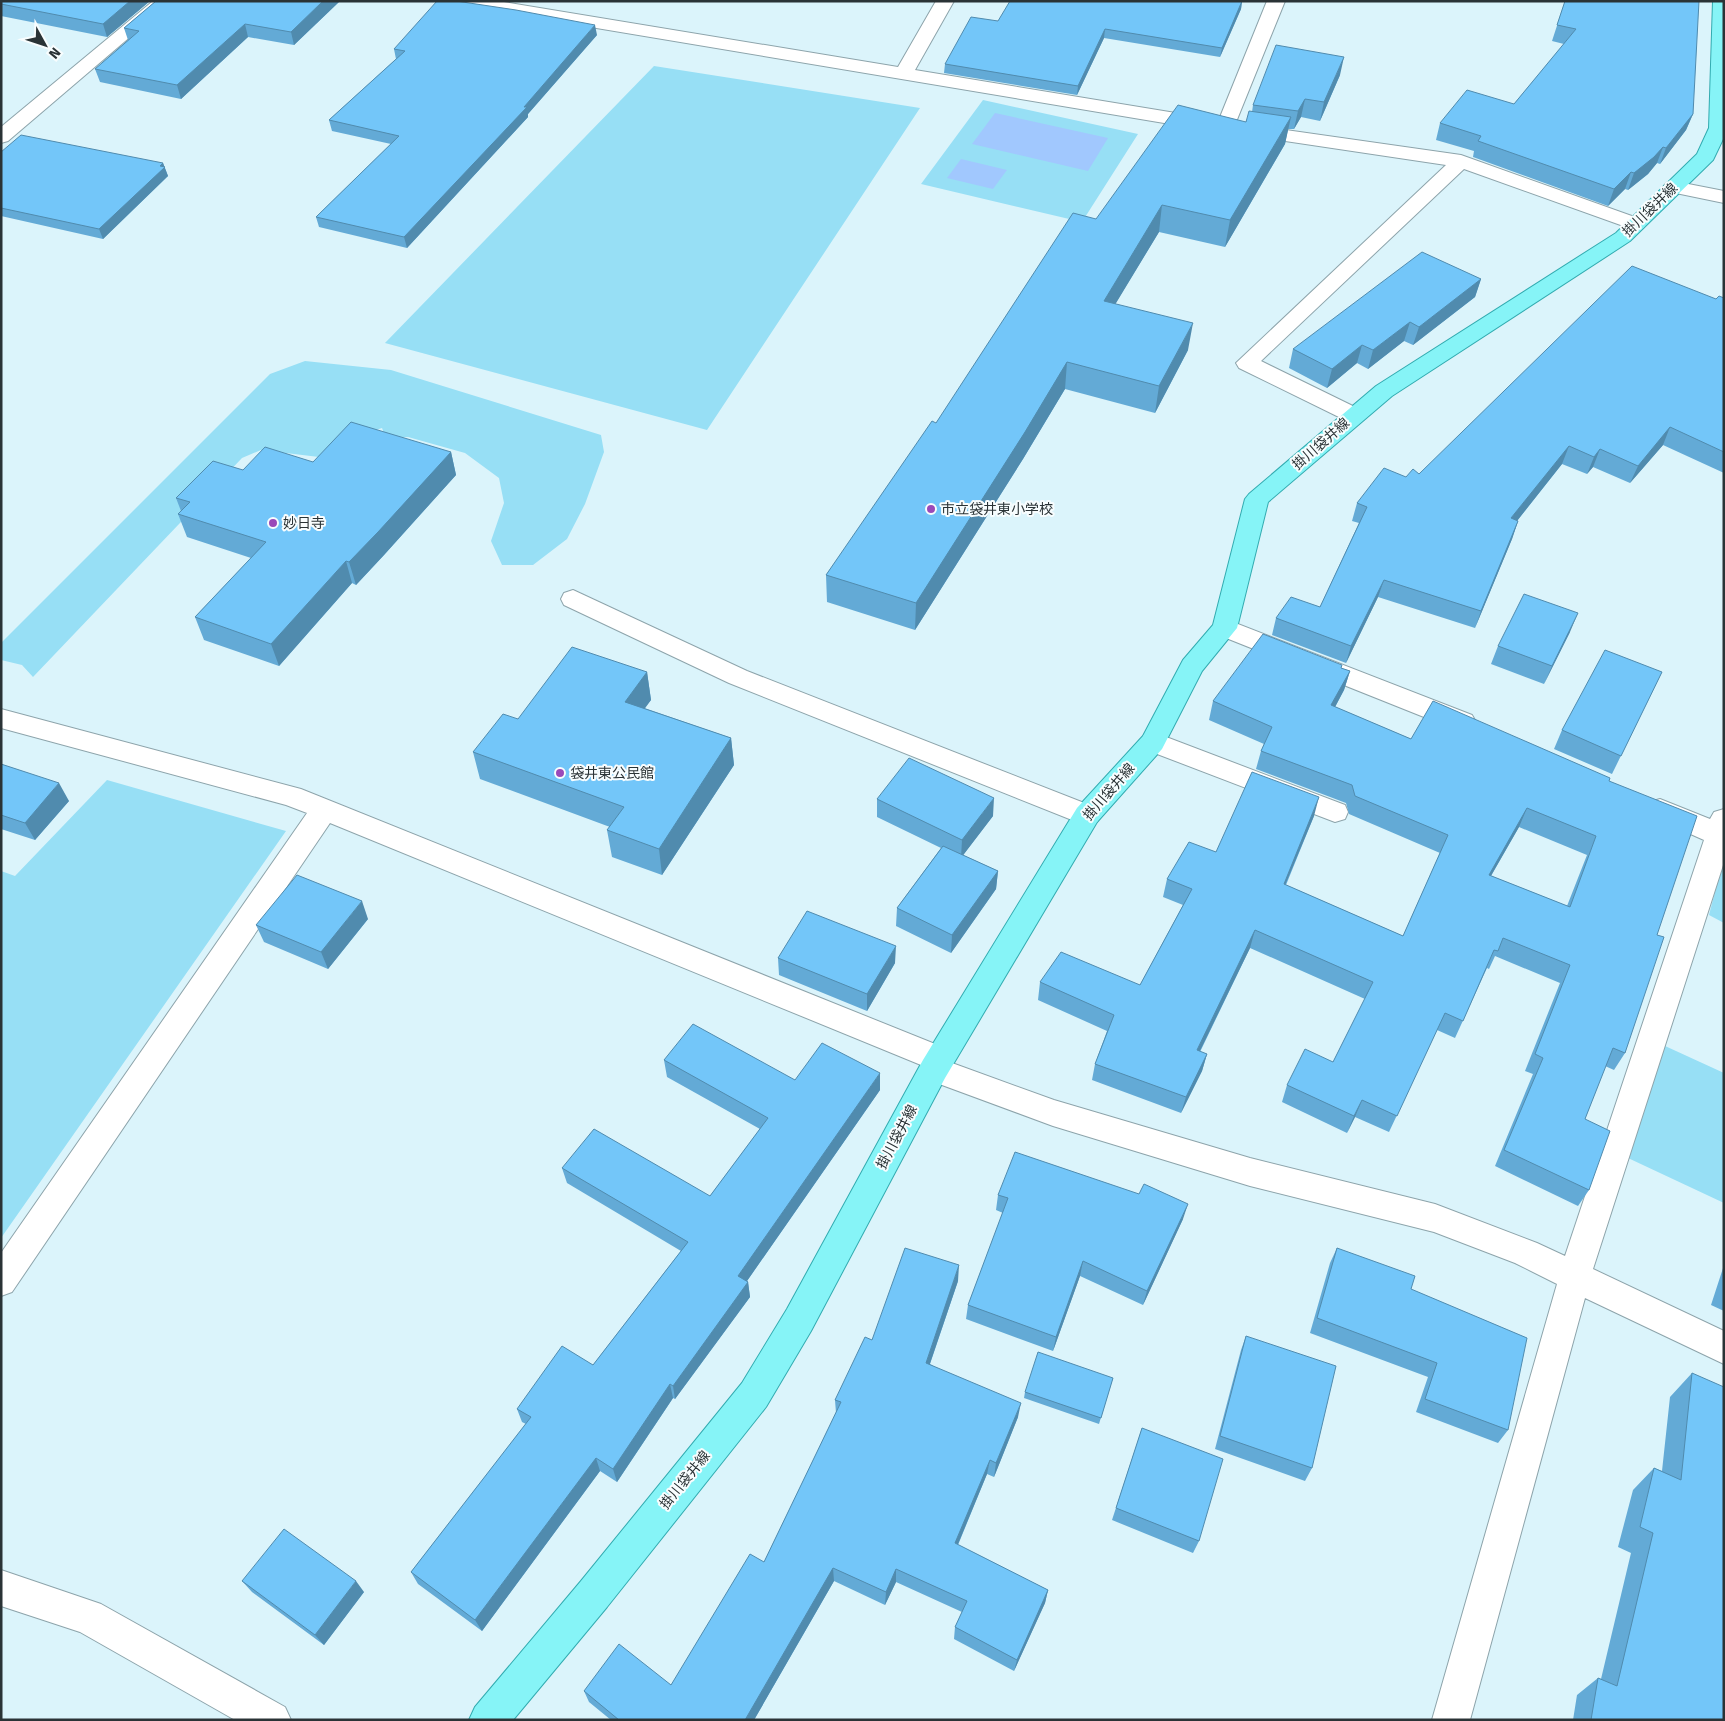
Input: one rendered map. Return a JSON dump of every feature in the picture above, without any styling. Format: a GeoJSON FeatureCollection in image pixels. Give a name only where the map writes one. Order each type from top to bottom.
{"type":"FeatureCollection","features":[{"type":"Feature","properties":{"kind":"main road","name":"掛川袋井線"},"geometry":{"type":"LineString","coordinates":[[488,1720],[594,1594],[754,1395],[799,1320],[936,1064],[1087,815],[1153,742],[1192,666],[1225,628],[1258,499],[1353,415],[1384,391],[1623,237],[1706,156],[1718,128],[1722,1]]}},
{"type":"Feature","properties":{"kind":"street"},"geometry":{"type":"LineString","coordinates":[[1,137],[164,1]]}},
{"type":"Feature","properties":{"kind":"street"},"geometry":{"type":"LineString","coordinates":[[465,1],[1225,127],[1461,161],[1636,224]]}},
{"type":"Feature","properties":{"kind":"street"},"geometry":{"type":"LineString","coordinates":[[904,73],[945,1]]}},
{"type":"Feature","properties":{"kind":"street"},"geometry":{"type":"LineString","coordinates":[[1225,127],[1276,1]]}},
{"type":"Feature","properties":{"kind":"street"},"geometry":{"type":"LineString","coordinates":[[1353,415],[1247,363],[1461,161]]}},
{"type":"Feature","properties":{"kind":"street"},"geometry":{"type":"LineString","coordinates":[[1673,187],[1724,197]]}},
{"type":"Feature","properties":{"kind":"street"},"geometry":{"type":"LineString","coordinates":[[573,599],[738,677],[1087,815]]}},
{"type":"Feature","properties":{"kind":"street"},"geometry":{"type":"LineString","coordinates":[[1225,628],[1441,712],[1484,731]]}},
{"type":"Feature","properties":{"kind":"street"},"geometry":{"type":"LineString","coordinates":[[1,718],[292,796],[1053,1113],[1240,1169],[1435,1218],[1526,1253],[1724,1348]]}},
{"type":"Feature","properties":{"kind":"street"},"geometry":{"type":"LineString","coordinates":[[1153,742],[1335,812]]}},
{"type":"Feature","properties":{"kind":"street"},"geometry":{"type":"LineString","coordinates":[[1452,1720],[1575,1276],[1722,830],[1641,801]]}},
{"type":"Feature","properties":{"kind":"street"},"geometry":{"type":"LineString","coordinates":[[1,1282],[325,809]]}},
{"type":"Feature","properties":{"kind":"street"},"geometry":{"type":"LineString","coordinates":[[1,1588],[88,1617],[272,1720]]}},
{"type":"Feature","properties":{"kind":"shaded area"},"geometry":{"type":"Polygon","coordinates":[[[654,66],[920,108],[707,430],[385,343],[654,66]]]}},
{"type":"Feature","properties":{"kind":"shaded area"},"geometry":{"type":"Polygon","coordinates":[[[983,100],[1138,134],[1082,222],[921,184],[983,100]]]}},
{"type":"Feature","properties":{"kind":"shaded area"},"geometry":{"type":"Polygon","coordinates":[[[995,113],[1108,138],[1088,171],[972,144],[995,113]]]}},
{"type":"Feature","properties":{"kind":"shaded area"},"geometry":{"type":"Polygon","coordinates":[[[961,159],[1007,170],[993,189],[947,178],[961,159]]]}},
{"type":"Feature","properties":{"kind":"shaded area"},"geometry":{"type":"Polygon","coordinates":[[[305,361],[391,370],[601,435],[604,452],[585,504],[567,539],[533,565],[502,565],[491,541],[504,503],[499,478],[465,453],[408,437],[386,438],[382,428],[361,435],[319,457],[261,450],[242,458],[33,677],[22,665],[1,660],[1,643],[270,374],[305,361]]]}},
{"type":"Feature","properties":{"kind":"shaded area"},"geometry":{"type":"Polygon","coordinates":[[[107,780],[286,831],[1,1238],[1,871],[15,876],[107,780]]]}},
{"type":"Feature","properties":{"kind":"shaded area"},"geometry":{"type":"Polygon","coordinates":[[[1724,857],[1724,923],[1709,915],[1724,857]]]}},
{"type":"Feature","properties":{"kind":"shaded area"},"geometry":{"type":"Polygon","coordinates":[[[1652,1040],[1724,1073],[1724,1203],[1628,1158],[1652,1040]]]}},
{"type":"Feature","properties":{"kind":"building"},"geometry":{"type":"Polygon","coordinates":[[[1,1],[130,1],[103,24],[1,4],[1,1]]]}},
{"type":"Feature","properties":{"kind":"building"},"geometry":{"type":"Polygon","coordinates":[[[156,1],[323,1],[291,32],[245,24],[177,85],[95,69],[139,31],[124,28],[156,1]]]}},
{"type":"Feature","properties":{"kind":"building"},"geometry":{"type":"Polygon","coordinates":[[[437,1],[456,1],[516,10],[595,25],[524,107],[527,107],[404,237],[316,217],[399,136],[329,120],[405,51],[394,49],[437,1]]]}},
{"type":"Feature","properties":{"kind":"building"},"geometry":{"type":"Polygon","coordinates":[[[1010,1],[1242,1],[1222,48],[1105,29],[1078,86],[945,64],[971,17],[998,21],[1010,1]]]}},
{"type":"Feature","properties":{"kind":"building"},"geometry":{"type":"Polygon","coordinates":[[[1565,1],[1699,1],[1693,114],[1666,148],[1663,147],[1634,173],[1631,172],[1614,189],[1478,141],[1481,136],[1440,123],[1467,90],[1514,104],[1576,29],[1557,25],[1565,1]]]}},
{"type":"Feature","properties":{"kind":"building"},"geometry":{"type":"Polygon","coordinates":[[[1276,45],[1344,57],[1324,102],[1305,99],[1298,111],[1253,105],[1276,45]]]}},
{"type":"Feature","properties":{"kind":"building"},"geometry":{"type":"Polygon","coordinates":[[[1178,105],[1246,122],[1249,111],[1291,117],[1230,220],[1162,205],[1104,301],[1193,323],[1159,386],[1067,362],[1025,432],[916,603],[826,575],[932,421],[936,423],[1073,213],[1096,219],[1178,105]]]}},
{"type":"Feature","properties":{"kind":"building"},"geometry":{"type":"Polygon","coordinates":[[[21,135],[163,163],[160,166],[165,167],[99,229],[1,208],[1,152],[21,135]]]}},
{"type":"Feature","properties":{"kind":"building"},"geometry":{"type":"Polygon","coordinates":[[[1422,252],[1481,279],[1419,327],[1410,322],[1373,350],[1362,345],[1332,369],[1293,349],[1422,252]]]}},
{"type":"Feature","properties":{"kind":"building"},"geometry":{"type":"Polygon","coordinates":[[[1632,266],[1716,299],[1719,296],[1724,298],[1724,452],[1670,427],[1638,466],[1600,449],[1594,457],[1569,446],[1511,518],[1518,521],[1481,611],[1384,580],[1351,646],[1276,618],[1291,597],[1320,607],[1367,507],[1357,503],[1384,468],[1406,477],[1413,469],[1419,474],[1632,266]]]}},
{"type":"Feature","properties":{"kind":"building"},"geometry":{"type":"Polygon","coordinates":[[[351,422],[451,452],[378,532],[349,562],[346,561],[271,644],[195,617],[266,542],[178,514],[190,502],[176,498],[213,461],[243,470],[265,447],[313,462],[351,422]]]}},
{"type":"Feature","properties":{"kind":"building"},"geometry":{"type":"Polygon","coordinates":[[[1524,594],[1578,613],[1552,666],[1498,646],[1524,594]]]}},
{"type":"Feature","properties":{"kind":"building"},"geometry":{"type":"Polygon","coordinates":[[[1263,634],[1342,665],[1341,668],[1350,671],[1331,705],[1411,739],[1433,701],[1610,778],[1609,781],[1697,816],[1657,935],[1664,937],[1625,1053],[1613,1048],[1585,1119],[1610,1131],[1589,1190],[1504,1150],[1543,1058],[1535,1054],[1570,965],[1503,938],[1498,951],[1494,950],[1463,1021],[1445,1013],[1397,1116],[1362,1100],[1354,1116],[1287,1085],[1305,1049],[1333,1062],[1373,982],[1255,930],[1197,1050],[1207,1054],[1186,1097],[1095,1064],[1114,1015],[1040,982],[1061,952],[1140,985],[1192,889],[1167,879],[1189,842],[1216,852],[1252,772],[1319,797],[1284,884],[1403,936],[1448,835],[1355,796],[1352,785],[1261,751],[1272,727],[1213,701],[1263,634]],[[1527,808],[1489,875],[1570,907],[1596,836],[1527,808]]]}},
{"type":"Feature","properties":{"kind":"building","name":"袋井東公民館"},"geometry":{"type":"Polygon","coordinates":[[[572,647],[647,672],[625,702],[731,738],[659,849],[607,830],[624,807],[473,752],[503,714],[518,719],[572,647]]]}},
{"type":"Feature","properties":{"kind":"building"},"geometry":{"type":"Polygon","coordinates":[[[1605,650],[1662,672],[1621,756],[1562,730],[1605,650]]]}},
{"type":"Feature","properties":{"kind":"building"},"geometry":{"type":"Polygon","coordinates":[[[909,758],[994,798],[962,840],[877,799],[909,758]]]}},
{"type":"Feature","properties":{"kind":"building"},"geometry":{"type":"Polygon","coordinates":[[[1,764],[59,783],[25,823],[1,815],[1,764]]]}},
{"type":"Feature","properties":{"kind":"building"},"geometry":{"type":"Polygon","coordinates":[[[943,846],[998,871],[952,935],[897,908],[943,846]]]}},
{"type":"Feature","properties":{"kind":"building"},"geometry":{"type":"Polygon","coordinates":[[[297,875],[362,901],[321,952],[256,925],[297,875]]]}},
{"type":"Feature","properties":{"kind":"building"},"geometry":{"type":"Polygon","coordinates":[[[807,911],[896,946],[867,994],[778,958],[807,911]]]}},
{"type":"Feature","properties":{"kind":"building"},"geometry":{"type":"Polygon","coordinates":[[[693,1024],[795,1080],[822,1043],[880,1073],[738,1276],[748,1282],[673,1386],[670,1384],[613,1469],[596,1458],[475,1620],[411,1572],[531,1417],[517,1409],[562,1346],[593,1365],[688,1242],[562,1168],[594,1129],[710,1196],[768,1118],[664,1060],[693,1024]]]}},
{"type":"Feature","properties":{"kind":"building"},"geometry":{"type":"Polygon","coordinates":[[[1015,1152],[1139,1194],[1144,1184],[1188,1204],[1147,1291],[1083,1261],[1056,1337],[968,1305],[1008,1198],[998,1195],[1015,1152]]]}},
{"type":"Feature","properties":{"kind":"building"},"geometry":{"type":"Polygon","coordinates":[[[905,1248],[959,1265],[926,1363],[1021,1403],[996,1463],[990,1460],[955,1543],[1048,1590],[1017,1660],[955,1627],[967,1601],[896,1569],[886,1592],[833,1568],[745,1720],[619,1720],[584,1691],[619,1644],[671,1685],[750,1554],[764,1562],[841,1402],[835,1400],[865,1337],[872,1340],[905,1248]]]}},
{"type":"Feature","properties":{"kind":"building"},"geometry":{"type":"Polygon","coordinates":[[[1337,1248],[1415,1276],[1411,1289],[1527,1338],[1508,1430],[1425,1399],[1437,1363],[1317,1318],[1337,1248]]]}},
{"type":"Feature","properties":{"kind":"building"},"geometry":{"type":"Polygon","coordinates":[[[1246,1336],[1336,1366],[1312,1468],[1220,1436],[1246,1336]]]}},
{"type":"Feature","properties":{"kind":"building"},"geometry":{"type":"Polygon","coordinates":[[[1038,1352],[1113,1378],[1101,1418],[1025,1392],[1038,1352]]]}},
{"type":"Feature","properties":{"kind":"building"},"geometry":{"type":"Polygon","coordinates":[[[1692,1373],[1724,1387],[1724,1720],[1591,1720],[1598,1678],[1617,1686],[1653,1533],[1640,1527],[1654,1468],[1681,1480],[1692,1373]]]}},
{"type":"Feature","properties":{"kind":"building"},"geometry":{"type":"Polygon","coordinates":[[[1142,1428],[1223,1459],[1199,1541],[1116,1508],[1142,1428]]]}},
{"type":"Feature","properties":{"kind":"building"},"geometry":{"type":"Polygon","coordinates":[[[284,1529],[356,1581],[315,1635],[242,1581],[284,1529]]]}},
{"type":"Feature","properties":{"kind":"place","name":"市立袋井東小学校"},"geometry":{"type":"Point","coordinates":[931,509]}},
{"type":"Feature","properties":{"kind":"place","name":"妙日寺"},"geometry":{"type":"Point","coordinates":[273,523]}},
{"type":"Feature","properties":{"kind":"place","name":"袋井東公民館"},"geometry":{"type":"Point","coordinates":[560,773]}}]}
